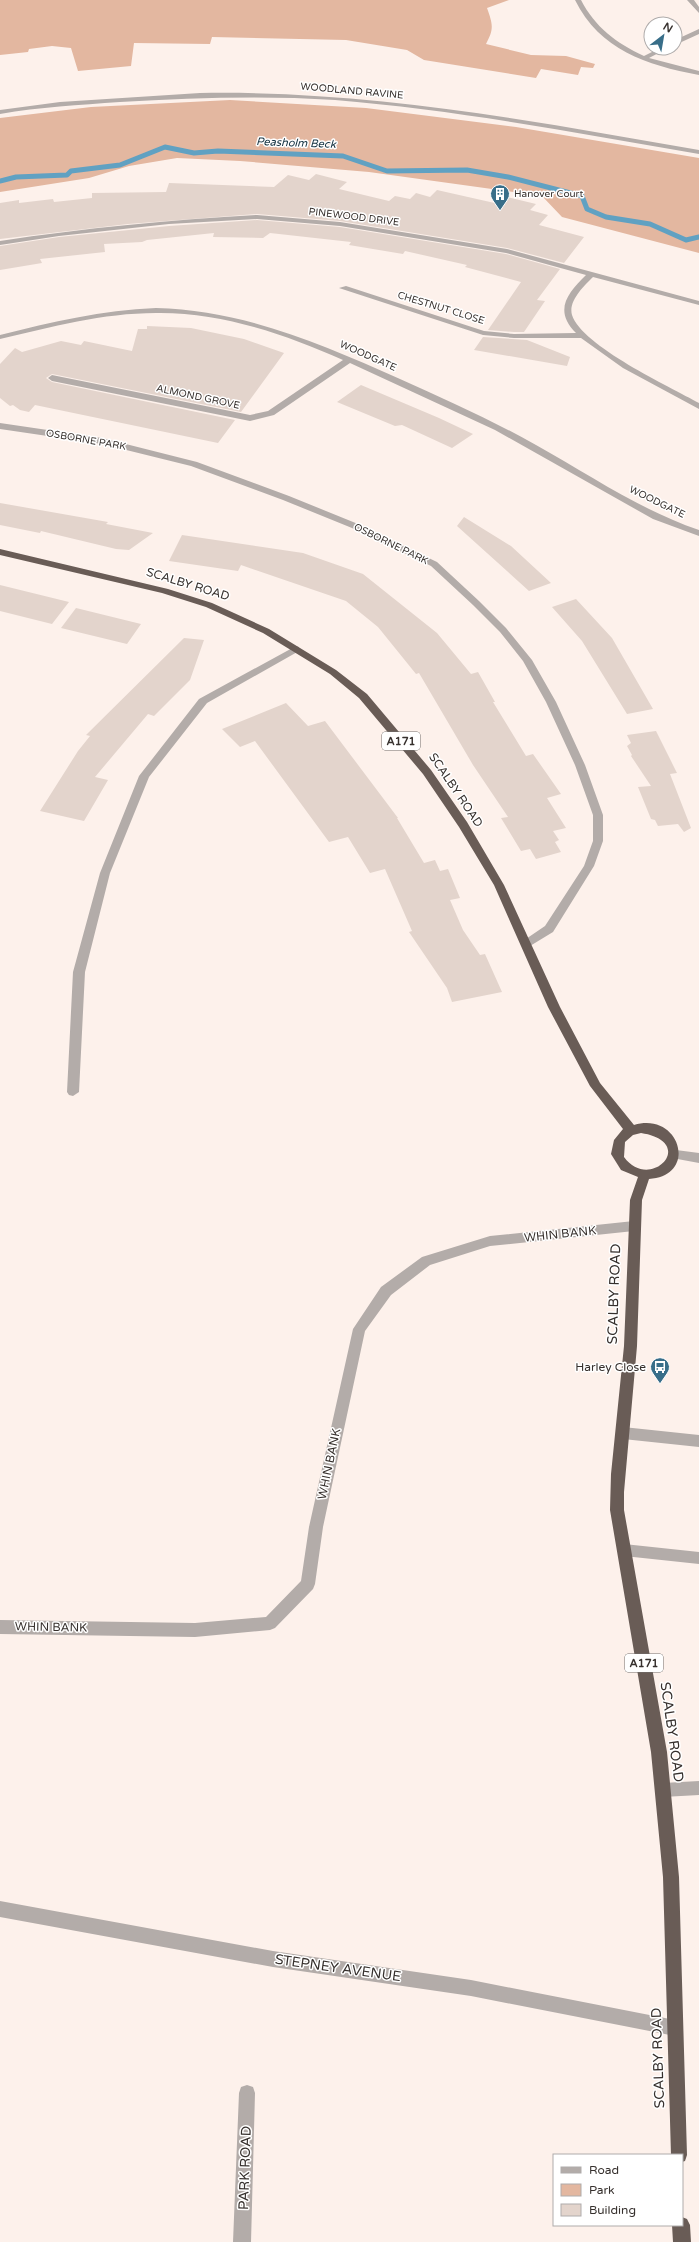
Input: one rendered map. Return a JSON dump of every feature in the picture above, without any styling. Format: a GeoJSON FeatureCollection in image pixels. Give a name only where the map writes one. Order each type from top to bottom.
{"type":"FeatureCollection","features":[{"type":"Feature","properties":{"kind":"highway","name":"SCALBY ROAD"},"geometry":{"type":"LineString","coordinates":[[0,552],[165,591],[202,603],[252,624],[296,649],[333,672],[363,696],[427,772],[499,885],[554,1007],[596,1086],[631,1130]]}},
{"type":"Feature","properties":{"kind":"highway"},"geometry":{"type":"LineString","coordinates":[[647,1128],[663,1133],[674,1144],[676,1155],[673,1164],[666,1170],[656,1174],[644,1174],[626,1167],[619,1159],[616,1152],[617,1143],[621,1137],[631,1130],[647,1128]]}},
{"type":"Feature","properties":{"kind":"highway","name":"SCALBY ROAD"},"geometry":{"type":"LineString","coordinates":[[644,1174],[636,1200],[630,1365],[623,1433],[616,1480],[617,1510],[659,1752],[663,1790],[671,1877],[678,2154]]}},
{"type":"Feature","properties":{"kind":"highway"},"geometry":{"type":"LineString","coordinates":[[681,2226],[682,2242]]}},
{"type":"Feature","properties":{"kind":"street"},"geometry":{"type":"LineString","coordinates":[[578,0],[586,18],[600,33],[616,44],[644,58],[666,66],[699,73]]}},
{"type":"Feature","properties":{"kind":"street"},"geometry":{"type":"LineString","coordinates":[[690,0],[699,11]]}},
{"type":"Feature","properties":{"kind":"street"},"geometry":{"type":"LineString","coordinates":[[683,39],[699,31]]}},
{"type":"Feature","properties":{"kind":"street"},"geometry":{"type":"LineString","coordinates":[[644,58],[648,56]]}},
{"type":"Feature","properties":{"kind":"street","name":"WOODLAND RAVINE"},"geometry":{"type":"LineString","coordinates":[[0,112],[76,103],[205,95],[334,98],[399,105],[545,126],[699,152]]}},
{"type":"Feature","properties":{"kind":"street","name":"PINEWOOD DRIVE"},"geometry":{"type":"LineString","coordinates":[[0,243],[59,234],[153,224],[257,217],[340,224],[430,237],[508,251],[699,303]]}},
{"type":"Feature","properties":{"kind":"street"},"geometry":{"type":"LineString","coordinates":[[591,274],[569,303],[568,314],[572,324],[583,335],[616,360],[699,406]]}},
{"type":"Feature","properties":{"kind":"street","name":"CHESTNUT CLOSE"},"geometry":{"type":"LineString","coordinates":[[343,288],[483,332],[514,336],[583,335]]}},
{"type":"Feature","properties":{"kind":"street","name":"WOODGATE"},"geometry":{"type":"LineString","coordinates":[[0,337],[96,315],[178,310],[234,318],[275,330],[349,360],[489,422],[658,517],[699,533]]}},
{"type":"Feature","properties":{"kind":"street","name":"ALMOND GROVE"},"geometry":{"type":"LineString","coordinates":[[52,378],[237,417],[250,418],[271,413],[349,360]]}},
{"type":"Feature","properties":{"kind":"street","name":"OSBORNE PARK"},"geometry":{"type":"LineString","coordinates":[[0,426],[102,441],[194,464],[293,500],[355,526],[434,564],[503,630],[527,660],[551,702],[580,765],[598,815],[598,841],[589,866],[549,929],[526,943]]}},
{"type":"Feature","properties":{"kind":"street"},"geometry":{"type":"LineString","coordinates":[[73,1092],[79,972],[105,873],[144,776],[203,701],[296,649]]}},
{"type":"Feature","properties":{"kind":"street"},"geometry":{"type":"LineString","coordinates":[[676,1155],[699,1158]]}},
{"type":"Feature","properties":{"kind":"street","name":"WHIN BANK"},"geometry":{"type":"LineString","coordinates":[[0,1627],[195,1630],[270,1623],[308,1584],[316,1527],[359,1329],[386,1292],[426,1261],[490,1241],[634,1226]]}},
{"type":"Feature","properties":{"kind":"street"},"geometry":{"type":"LineString","coordinates":[[623,1433],[699,1441]]}},
{"type":"Feature","properties":{"kind":"street"},"geometry":{"type":"LineString","coordinates":[[624,1550],[699,1558]]}},
{"type":"Feature","properties":{"kind":"street"},"geometry":{"type":"LineString","coordinates":[[663,1790],[699,1788]]}},
{"type":"Feature","properties":{"kind":"street","name":"STEPNEY AVENUE"},"geometry":{"type":"LineString","coordinates":[[0,1909],[273,1959],[471,1988],[675,2028]]}},
{"type":"Feature","properties":{"kind":"street","name":"PARK ROAD"},"geometry":{"type":"LineString","coordinates":[[242,2242],[247,2093]]}},
{"type":"Feature","properties":{"kind":"green space"},"geometry":{"type":"Polygon","coordinates":[[[0,0],[509,0],[487,8],[492,27],[486,44],[531,55],[566,56],[595,64],[593,68],[581,67],[578,75],[541,69],[536,78],[424,60],[407,50],[346,40],[212,37],[210,44],[134,43],[131,66],[78,71],[71,48],[52,46],[29,49],[28,52],[0,55],[0,0]]]}},
{"type":"Feature","properties":{"kind":"green space"},"geometry":{"type":"Polygon","coordinates":[[[230,100],[366,108],[516,127],[699,158],[699,253],[562,217],[542,196],[369,172],[240,161],[177,158],[129,166],[89,178],[0,192],[0,118],[91,107],[230,100]]]}},
{"type":"Feature","properties":{"kind":"building"},"geometry":{"type":"Polygon","coordinates":[[[316,174],[347,182],[339,189],[389,201],[395,196],[410,199],[416,193],[430,197],[437,190],[499,204],[507,197],[536,204],[530,210],[548,215],[539,225],[584,237],[564,263],[507,248],[340,221],[257,214],[128,224],[0,239],[0,203],[19,200],[19,203],[53,199],[54,202],[92,198],[92,193],[166,192],[169,183],[274,187],[288,175],[309,180],[316,174]]]}},
{"type":"Feature","properties":{"kind":"building"},"geometry":{"type":"Polygon","coordinates":[[[257,220],[340,227],[506,254],[560,269],[537,300],[545,301],[524,332],[488,330],[521,282],[465,267],[467,265],[405,251],[403,254],[349,245],[351,242],[270,233],[263,238],[213,237],[214,233],[147,240],[142,242],[104,244],[105,252],[40,259],[42,263],[0,270],[0,246],[59,237],[169,226],[257,220]]]}},
{"type":"Feature","properties":{"kind":"building"},"geometry":{"type":"Polygon","coordinates":[[[147,326],[191,328],[244,339],[284,353],[241,412],[52,374],[46,378],[52,382],[235,420],[218,443],[35,405],[29,412],[20,410],[13,405],[10,406],[0,398],[0,364],[15,348],[22,352],[61,341],[81,345],[84,341],[132,351],[138,329],[147,329],[147,326]]]}},
{"type":"Feature","properties":{"kind":"building"},"geometry":{"type":"Polygon","coordinates":[[[483,337],[527,340],[570,357],[567,366],[474,350],[483,337]]]}},
{"type":"Feature","properties":{"kind":"building"},"geometry":{"type":"Polygon","coordinates":[[[361,385],[473,434],[452,448],[402,425],[395,426],[337,402],[361,385]]]}},
{"type":"Feature","properties":{"kind":"building"},"geometry":{"type":"Polygon","coordinates":[[[0,503],[108,522],[106,524],[153,533],[129,550],[116,549],[41,531],[40,533],[0,525],[0,503]]]}},
{"type":"Feature","properties":{"kind":"building"},"geometry":{"type":"Polygon","coordinates":[[[464,517],[511,546],[551,583],[529,591],[457,526],[464,517]]]}},
{"type":"Feature","properties":{"kind":"building"},"geometry":{"type":"Polygon","coordinates":[[[182,535],[303,553],[363,574],[437,633],[471,674],[478,672],[495,702],[493,702],[526,756],[533,754],[561,794],[547,798],[566,828],[553,831],[559,840],[555,842],[561,852],[536,859],[530,849],[521,851],[501,818],[508,817],[473,765],[419,673],[416,674],[378,627],[346,601],[241,565],[238,571],[169,561],[182,535]]]}},
{"type":"Feature","properties":{"kind":"building"},"geometry":{"type":"Polygon","coordinates":[[[0,585],[69,602],[52,624],[0,611],[0,585]]]}},
{"type":"Feature","properties":{"kind":"building"},"geometry":{"type":"Polygon","coordinates":[[[576,599],[612,638],[653,709],[627,714],[582,641],[552,607],[576,599]]]}},
{"type":"Feature","properties":{"kind":"building"},"geometry":{"type":"Polygon","coordinates":[[[76,608],[141,624],[127,644],[61,628],[76,608]]]}},
{"type":"Feature","properties":{"kind":"building"},"geometry":{"type":"Polygon","coordinates":[[[184,638],[204,640],[190,680],[154,716],[148,714],[95,777],[108,780],[84,821],[40,811],[78,751],[90,736],[86,735],[184,638]]]}},
{"type":"Feature","properties":{"kind":"building"},"geometry":{"type":"Polygon","coordinates":[[[286,703],[308,726],[325,721],[398,818],[424,863],[435,860],[440,871],[448,869],[460,898],[450,900],[463,930],[480,955],[485,954],[502,992],[452,1002],[447,988],[409,932],[412,931],[385,869],[370,873],[348,837],[329,842],[255,741],[240,747],[222,729],[286,703]]]}},
{"type":"Feature","properties":{"kind":"building"},"geometry":{"type":"Polygon","coordinates":[[[656,731],[677,773],[670,774],[691,828],[684,832],[678,824],[658,826],[655,820],[651,819],[638,787],[651,786],[631,756],[632,755],[627,746],[631,743],[627,735],[656,731]]]}},
{"type":"Feature","properties":{"kind":"waterway","name":"Peasholm Beck"},"geometry":{"type":"LineString","coordinates":[[0,181],[16,177],[67,175],[71,171],[120,165],[165,147],[194,153],[218,151],[343,156],[387,171],[467,170],[508,177],[582,196],[587,209],[606,217],[650,224],[686,240],[699,237]]}},
{"type":"Feature","properties":{"kind":"place","name":"Hanover Court"},"geometry":{"type":"Point","coordinates":[500,211]}},
{"type":"Feature","properties":{"kind":"place","name":"Harley Close"},"geometry":{"type":"Point","coordinates":[660,1384]}}]}
